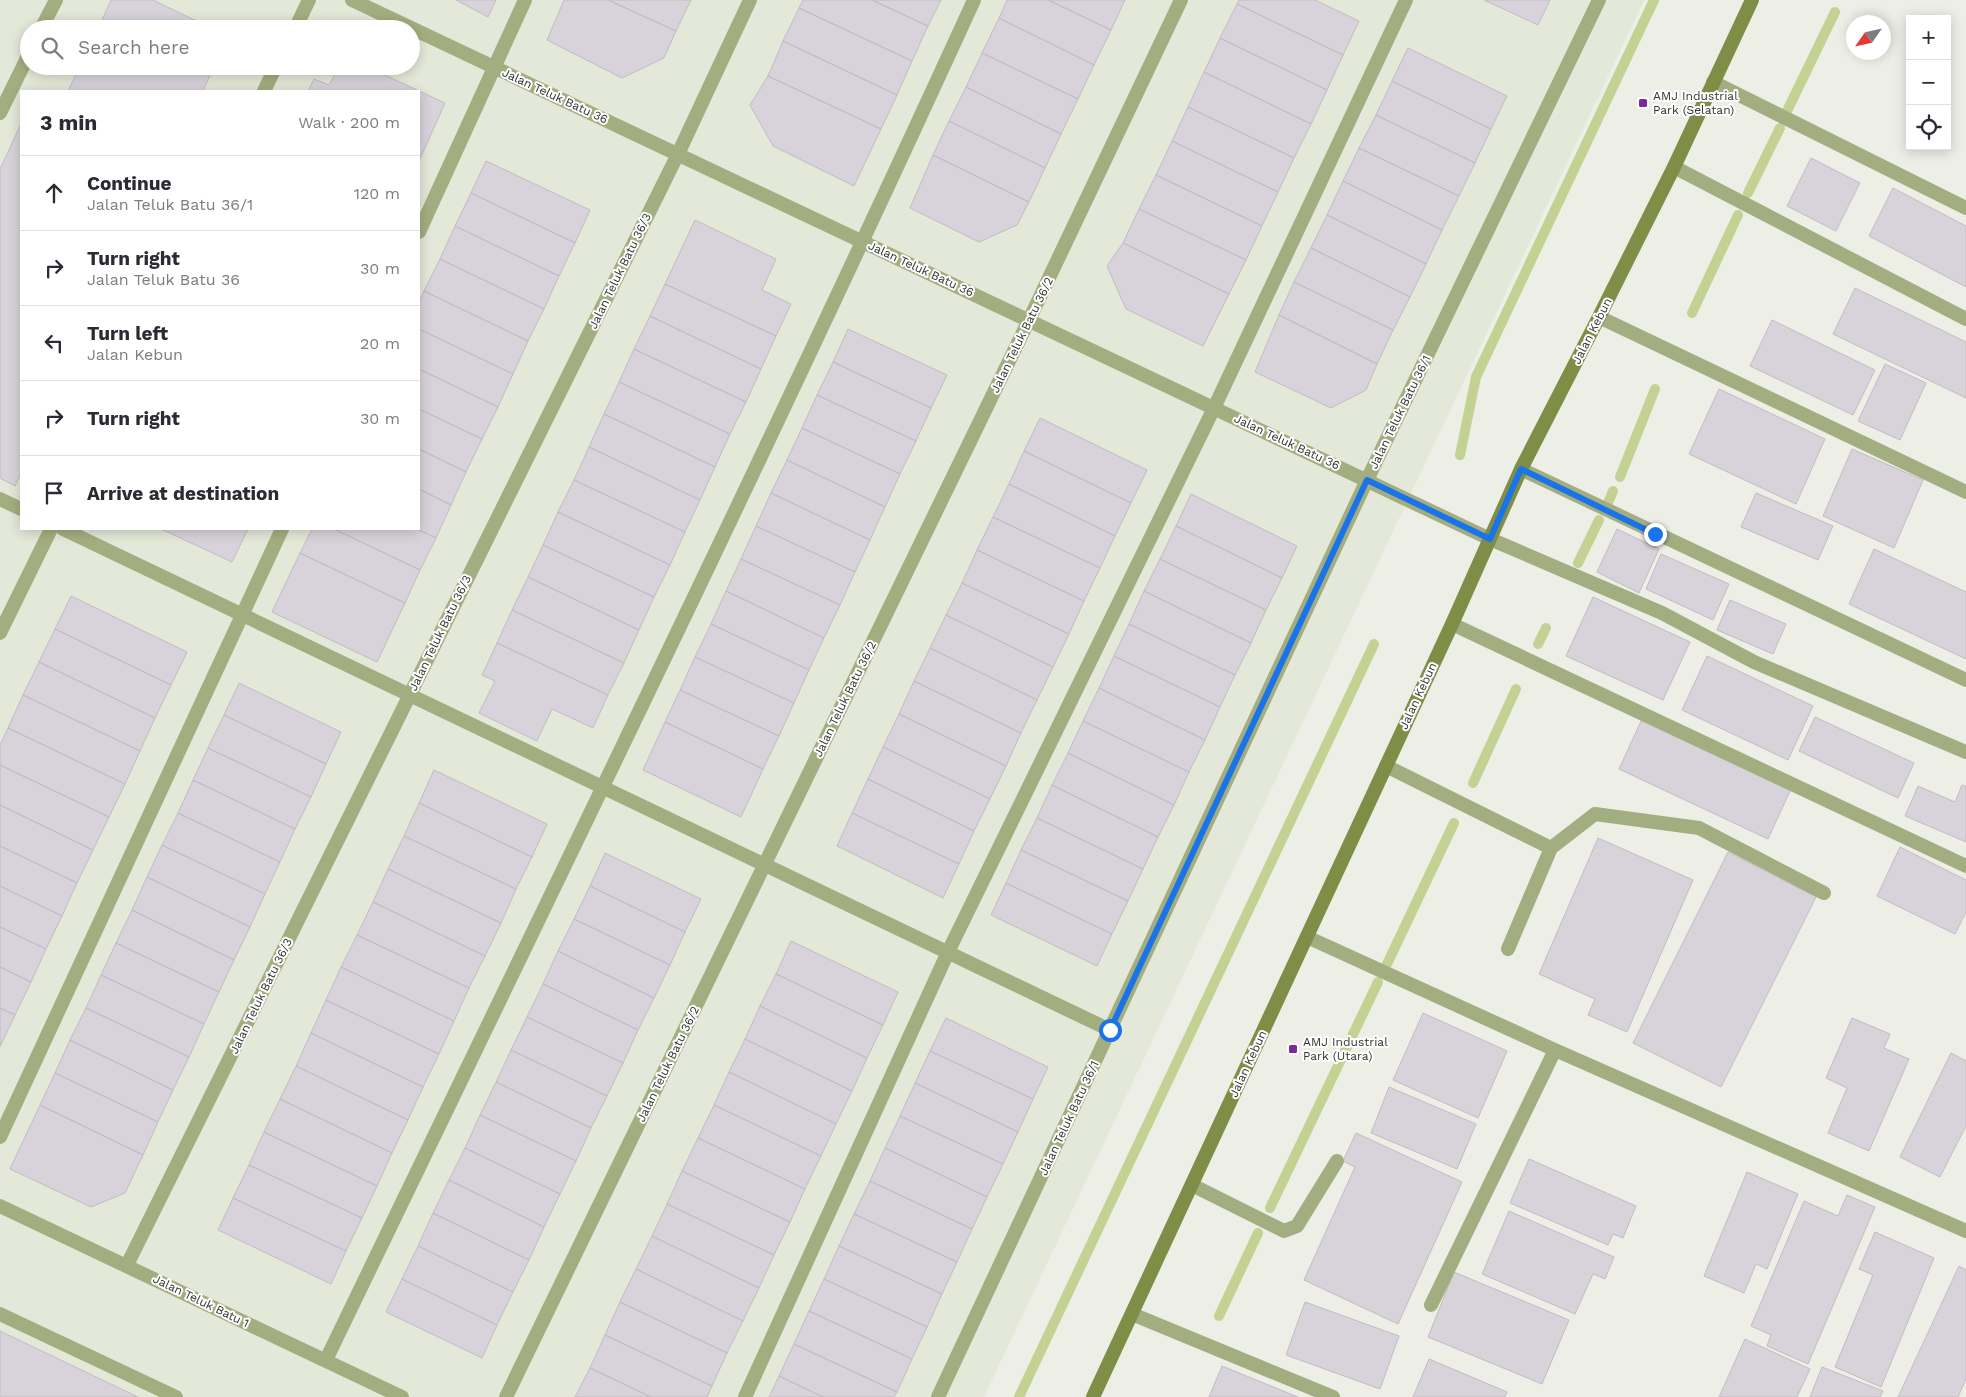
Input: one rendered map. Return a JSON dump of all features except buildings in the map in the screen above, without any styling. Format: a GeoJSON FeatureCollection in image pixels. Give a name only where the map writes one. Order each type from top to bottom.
{"type":"FeatureCollection","features":[{"type":"Feature","properties":{"kind":"main road","name":"Jalan Kebun"},"geometry":{"type":"LineString","coordinates":[[1093,1397],[1452,624],[1521,469],[1674,167],[1752,0]]}},
{"type":"Feature","properties":{"kind":"street"},"geometry":{"type":"LineString","coordinates":[[46,20],[56,0]]}},
{"type":"Feature","properties":{"kind":"street"},"geometry":{"type":"LineString","coordinates":[[299,20],[309,0]]}},
{"type":"Feature","properties":{"kind":"street","name":"Jalan Teluk Batu 36"},"geometry":{"type":"LineString","coordinates":[[352,0],[394,20]]}},
{"type":"Feature","properties":{"kind":"street"},"geometry":{"type":"LineString","coordinates":[[420,230],[524,0]]}},
{"type":"Feature","properties":{"kind":"street","name":"Jalan Teluk Batu 36/3"},"geometry":{"type":"LineString","coordinates":[[127,1265],[678,154],[750,0]]}},
{"type":"Feature","properties":{"kind":"street"},"geometry":{"type":"LineString","coordinates":[[326,1360],[603,787],[863,242],[974,0]]}},
{"type":"Feature","properties":{"kind":"street","name":"Jalan Teluk Batu 36/2"},"geometry":{"type":"LineString","coordinates":[[506,1397],[1029,320],[1181,0]]}},
{"type":"Feature","properties":{"kind":"street"},"geometry":{"type":"LineString","coordinates":[[745,1397],[948,952],[1214,408],[1406,0]]}},
{"type":"Feature","properties":{"kind":"street","name":"Jalan Teluk Batu 36/1"},"geometry":{"type":"LineString","coordinates":[[938,1397],[1367,480],[1599,0]]}},
{"type":"Feature","properties":{"kind":"street","name":"Jalan Teluk Batu 36"},"geometry":{"type":"LineString","coordinates":[[420,32],[1490,539],[1662,613],[1754,662],[1966,752]]}},
{"type":"Feature","properties":{"kind":"street"},"geometry":{"type":"LineString","coordinates":[[0,113],[20,72]]}},
{"type":"Feature","properties":{"kind":"street"},"geometry":{"type":"LineString","coordinates":[[264,90],[272,75]]}},
{"type":"Feature","properties":{"kind":"street"},"geometry":{"type":"LineString","coordinates":[[1714,82],[1966,208]]}},
{"type":"Feature","properties":{"kind":"street"},"geometry":{"type":"LineString","coordinates":[[1674,167],[1966,319]]}},
{"type":"Feature","properties":{"kind":"street"},"geometry":{"type":"LineString","coordinates":[[1599,317],[1966,492]]}},
{"type":"Feature","properties":{"kind":"street"},"geometry":{"type":"LineString","coordinates":[[1521,469],[1966,680]]}},
{"type":"Feature","properties":{"kind":"street"},"geometry":{"type":"LineString","coordinates":[[0,499],[20,509]]}},
{"type":"Feature","properties":{"kind":"street"},"geometry":{"type":"LineString","coordinates":[[0,633],[51,530]]}},
{"type":"Feature","properties":{"kind":"street"},"geometry":{"type":"LineString","coordinates":[[65,530],[1110,1030]]}},
{"type":"Feature","properties":{"kind":"street"},"geometry":{"type":"LineString","coordinates":[[0,1137],[282,530]]}},
{"type":"Feature","properties":{"kind":"street"},"geometry":{"type":"LineString","coordinates":[[1452,624],[1966,866]]}},
{"type":"Feature","properties":{"kind":"street"},"geometry":{"type":"LineString","coordinates":[[1386,766],[1551,848]]}},
{"type":"Feature","properties":{"kind":"street"},"geometry":{"type":"LineString","coordinates":[[1508,949],[1551,848],[1595,814],[1699,828],[1824,893]]}},
{"type":"Feature","properties":{"kind":"street"},"geometry":{"type":"LineString","coordinates":[[1307,937],[1556,1050],[1966,1231]]}},
{"type":"Feature","properties":{"kind":"street"},"geometry":{"type":"LineString","coordinates":[[1431,1305],[1556,1050]]}},
{"type":"Feature","properties":{"kind":"street"},"geometry":{"type":"LineString","coordinates":[[1192,1185],[1284,1231],[1297,1226],[1337,1161]]}},
{"type":"Feature","properties":{"kind":"street","name":"Jalan Teluk Batu 1"},"geometry":{"type":"LineString","coordinates":[[0,1206],[402,1397]]}},
{"type":"Feature","properties":{"kind":"street"},"geometry":{"type":"LineString","coordinates":[[0,1314],[176,1397]]}},
{"type":"Feature","properties":{"kind":"street"},"geometry":{"type":"LineString","coordinates":[[1132,1314],[1333,1397]]}},
{"type":"Feature","properties":{"kind":"shaded area"},"geometry":{"type":"Polygon","coordinates":[[[0,0],[1644,0],[984,1397],[0,1397],[0,0]]]}},
{"type":"Feature","properties":{"kind":"waterway"},"geometry":{"type":"LineString","coordinates":[[1460,455],[1476,377],[1654,0]]}},
{"type":"Feature","properties":{"kind":"waterway"},"geometry":{"type":"LineString","coordinates":[[1787,111],[1835,12]]}},
{"type":"Feature","properties":{"kind":"waterway"},"geometry":{"type":"LineString","coordinates":[[1748,193],[1780,128]]}},
{"type":"Feature","properties":{"kind":"waterway"},"geometry":{"type":"LineString","coordinates":[[1692,313],[1738,215]]}},
{"type":"Feature","properties":{"kind":"waterway"},"geometry":{"type":"LineString","coordinates":[[1620,477],[1655,389]]}},
{"type":"Feature","properties":{"kind":"waterway"},"geometry":{"type":"LineString","coordinates":[[1608,503],[1613,491]]}},
{"type":"Feature","properties":{"kind":"waterway"},"geometry":{"type":"LineString","coordinates":[[1578,563],[1599,520]]}},
{"type":"Feature","properties":{"kind":"waterway"},"geometry":{"type":"LineString","coordinates":[[1538,644],[1546,628]]}},
{"type":"Feature","properties":{"kind":"waterway"},"geometry":{"type":"LineString","coordinates":[[1019,1397],[1374,644]]}},
{"type":"Feature","properties":{"kind":"waterway"},"geometry":{"type":"LineString","coordinates":[[1473,783],[1516,689]]}},
{"type":"Feature","properties":{"kind":"waterway"},"geometry":{"type":"LineString","coordinates":[[1387,964],[1454,823]]}},
{"type":"Feature","properties":{"kind":"waterway"},"geometry":{"type":"LineString","coordinates":[[1270,1208],[1378,982]]}},
{"type":"Feature","properties":{"kind":"waterway"},"geometry":{"type":"LineString","coordinates":[[1219,1316],[1258,1233]]}},
{"type":"Feature","properties":{"kind":"place","name":"AMJ Industrial Park (Selatan)"},"geometry":{"type":"Point","coordinates":[1643,103]}},
{"type":"Feature","properties":{"kind":"place","name":"AMJ Industrial Park (Utara)"},"geometry":{"type":"Point","coordinates":[1293,1049]}},
{"type":"Feature","properties":{"kind":"route"},"geometry":{"type":"LineString","coordinates":[[1110,1030],[1367,480],[1490,539],[1521,469],[1655,534]]}}]}
